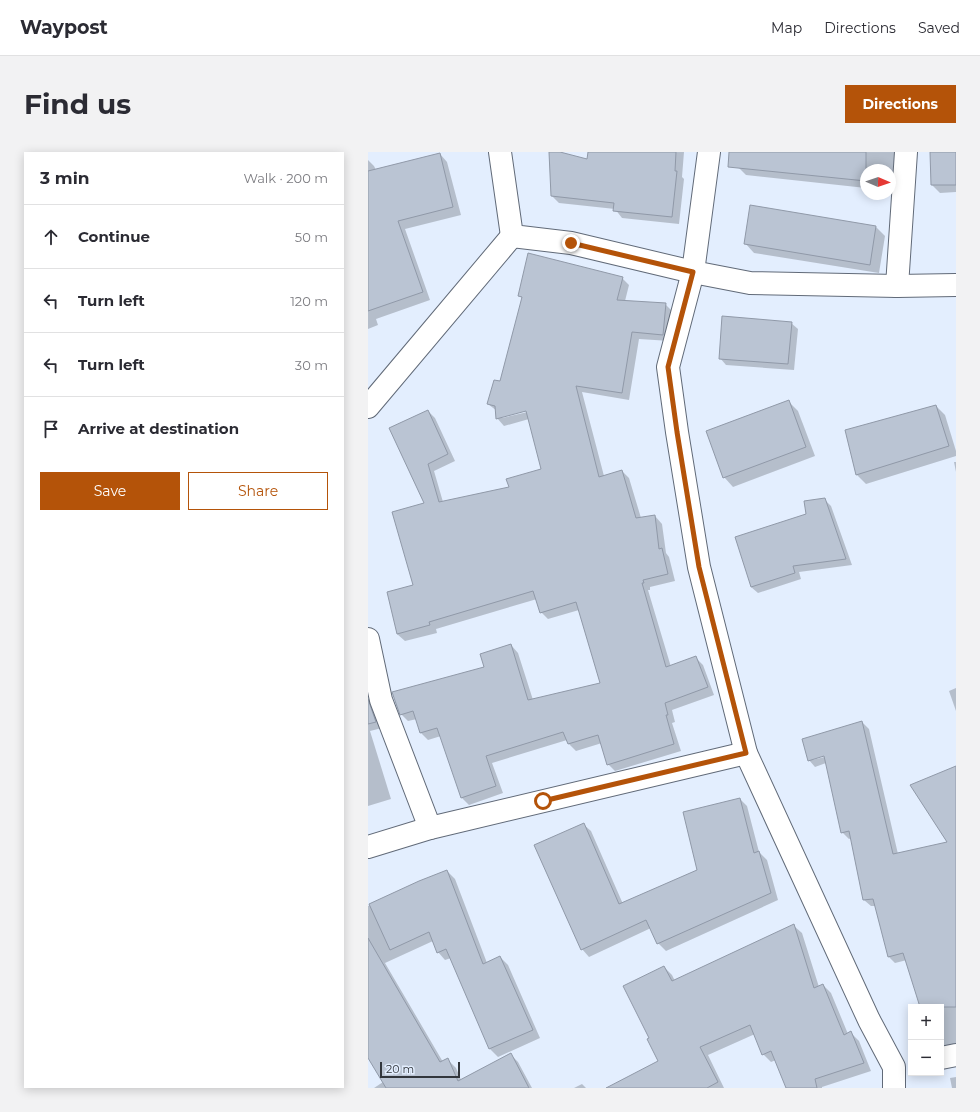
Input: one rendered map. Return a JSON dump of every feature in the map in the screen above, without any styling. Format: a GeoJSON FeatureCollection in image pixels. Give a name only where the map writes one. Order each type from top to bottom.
{"type":"FeatureCollection","features":[{"type":"Feature","properties":{"kind":"street"},"geometry":{"type":"LineString","coordinates":[[368,407],[512,236],[500,152]]}},
{"type":"Feature","properties":{"kind":"street"},"geometry":{"type":"LineString","coordinates":[[709,152],[693,272],[668,367],[699,567],[746,753],[868,1020],[900,1073]]}},
{"type":"Feature","properties":{"kind":"street"},"geometry":{"type":"LineString","coordinates":[[897,286],[906,152]]}},
{"type":"Feature","properties":{"kind":"street"},"geometry":{"type":"LineString","coordinates":[[512,236],[571,243],[693,272],[750,283],[897,286],[956,285]]}},
{"type":"Feature","properties":{"kind":"street"},"geometry":{"type":"LineString","coordinates":[[368,639],[380,700],[430,828]]}},
{"type":"Feature","properties":{"kind":"street"},"geometry":{"type":"LineString","coordinates":[[368,847],[430,828],[746,753]]}},
{"type":"Feature","properties":{"kind":"street"},"geometry":{"type":"LineString","coordinates":[[944,1057],[956,1055]]}},
{"type":"Feature","properties":{"kind":"building"},"geometry":{"type":"Polygon","coordinates":[[[549,152],[560,152],[587,159],[588,152],[676,152],[675,171],[677,171],[672,217],[613,211],[614,203],[551,196],[549,152]]]}},
{"type":"Feature","properties":{"kind":"building"},"geometry":{"type":"Polygon","coordinates":[[[729,152],[866,152],[866,164],[860,164],[860,180],[728,167],[729,152]]]}},
{"type":"Feature","properties":{"kind":"building"},"geometry":{"type":"Polygon","coordinates":[[[930,152],[956,152],[956,185],[931,185],[930,152]]]}},
{"type":"Feature","properties":{"kind":"building"},"geometry":{"type":"Polygon","coordinates":[[[440,153],[453,207],[398,221],[423,292],[368,311],[368,171],[440,153]]]}},
{"type":"Feature","properties":{"kind":"building"},"geometry":{"type":"Polygon","coordinates":[[[750,205],[876,226],[870,265],[744,244],[750,205]]]}},
{"type":"Feature","properties":{"kind":"building"},"geometry":{"type":"Polygon","coordinates":[[[528,253],[623,277],[617,300],[666,303],[663,335],[632,332],[622,393],[576,386],[599,477],[622,470],[636,518],[655,515],[659,549],[662,548],[668,574],[643,580],[644,583],[642,583],[666,667],[696,656],[708,687],[665,703],[668,715],[666,715],[674,744],[607,765],[598,735],[568,744],[563,732],[486,756],[496,786],[461,798],[437,728],[420,733],[413,711],[400,715],[392,692],[484,667],[480,654],[511,644],[528,700],[600,683],[576,602],[540,613],[533,591],[429,622],[430,625],[397,634],[387,592],[413,585],[392,512],[424,503],[389,428],[428,410],[448,454],[428,464],[439,502],[509,487],[506,479],[541,469],[526,411],[496,419],[495,406],[487,404],[494,380],[500,381],[522,297],[518,296],[528,253]]]}},
{"type":"Feature","properties":{"kind":"building"},"geometry":{"type":"Polygon","coordinates":[[[722,316],[792,322],[788,364],[719,359],[722,316]]]}},
{"type":"Feature","properties":{"kind":"building"},"geometry":{"type":"Polygon","coordinates":[[[789,400],[806,447],[723,478],[706,431],[789,400]]]}},
{"type":"Feature","properties":{"kind":"building"},"geometry":{"type":"Polygon","coordinates":[[[936,405],[949,446],[856,475],[845,430],[936,405]]]}},
{"type":"Feature","properties":{"kind":"building"},"geometry":{"type":"Polygon","coordinates":[[[825,498],[846,559],[793,566],[795,573],[751,587],[735,537],[806,514],[804,501],[825,498]]]}},
{"type":"Feature","properties":{"kind":"building"},"geometry":{"type":"Polygon","coordinates":[[[368,699],[376,722],[368,724],[368,699]]]}},
{"type":"Feature","properties":{"kind":"building"},"geometry":{"type":"Polygon","coordinates":[[[862,721],[893,854],[947,842],[910,785],[956,766],[956,1007],[944,1007],[944,1004],[919,1004],[903,953],[888,957],[873,899],[863,900],[849,831],[841,833],[824,756],[808,761],[802,739],[862,721]]]}},
{"type":"Feature","properties":{"kind":"building"},"geometry":{"type":"Polygon","coordinates":[[[740,798],[754,853],[759,851],[771,893],[657,944],[646,920],[581,950],[534,845],[584,823],[619,904],[697,870],[683,812],[740,798]]]}},
{"type":"Feature","properties":{"kind":"building"},"geometry":{"type":"Polygon","coordinates":[[[447,870],[483,964],[500,956],[533,1030],[489,1049],[446,949],[437,953],[429,932],[390,950],[369,904],[447,870]]]}},
{"type":"Feature","properties":{"kind":"building"},"geometry":{"type":"Polygon","coordinates":[[[794,924],[814,988],[823,984],[844,1035],[851,1031],[864,1063],[815,1079],[817,1088],[786,1088],[771,1051],[762,1055],[750,1025],[700,1047],[718,1082],[707,1088],[606,1088],[658,1061],[647,1039],[649,1038],[623,986],[664,966],[672,981],[794,924]]]}},
{"type":"Feature","properties":{"kind":"building"},"geometry":{"type":"Polygon","coordinates":[[[368,938],[440,1062],[448,1058],[458,1081],[511,1053],[529,1088],[386,1088],[368,1058],[368,938]]]}},
{"type":"Feature","properties":{"kind":"route"},"geometry":{"type":"LineString","coordinates":[[543,801],[746,753],[699,567],[668,367],[693,272],[571,243]]}}]}
